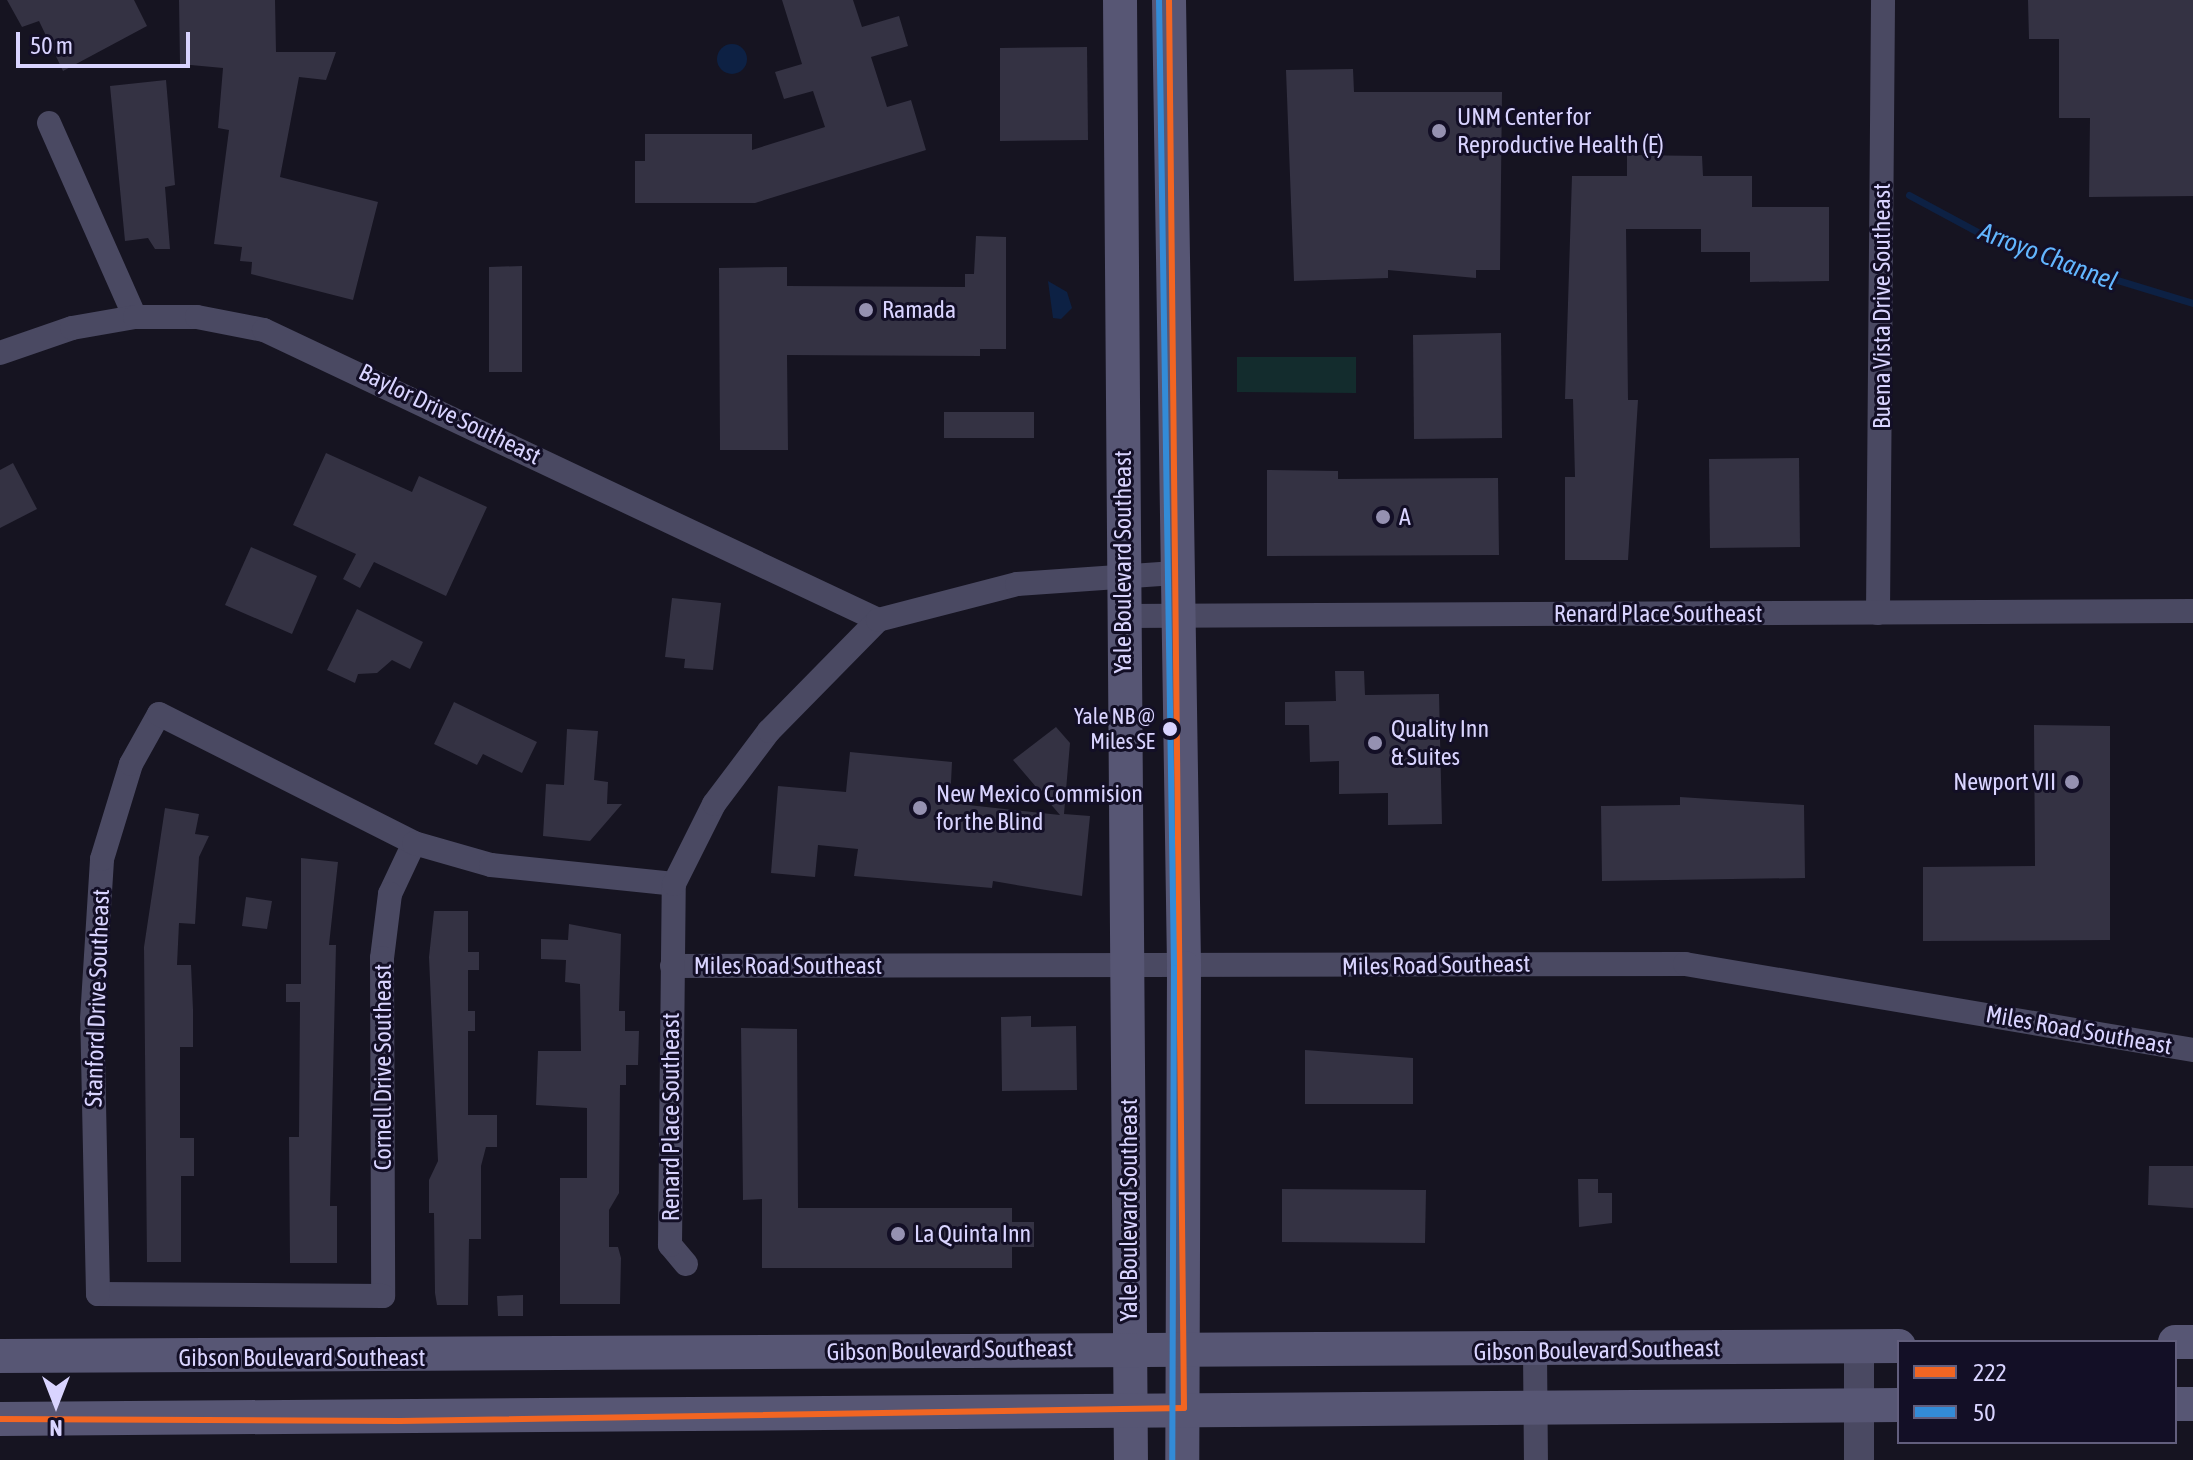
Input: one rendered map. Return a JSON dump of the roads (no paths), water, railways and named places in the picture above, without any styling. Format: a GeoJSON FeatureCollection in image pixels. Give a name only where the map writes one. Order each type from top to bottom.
{"type":"FeatureCollection","features":[{"type":"Feature","properties":{"kind":"main road","name":"Yale Boulevard Southeast"},"geometry":{"type":"LineString","coordinates":[[1120,0],[1131,1460]]}},
{"type":"Feature","properties":{"kind":"main road"},"geometry":{"type":"LineString","coordinates":[[1169,0],[1175,616],[1184,968],[1185,1349],[1182,1460]]}},
{"type":"Feature","properties":{"kind":"main road","name":"Gibson Boulevard Southeast"},"geometry":{"type":"LineString","coordinates":[[0,1356],[378,1359],[1129,1349],[1535,1352],[1897,1346]]}},
{"type":"Feature","properties":{"kind":"main road"},"geometry":{"type":"LineString","coordinates":[[0,1419],[400,1421],[1129,1408],[1536,1410],[1897,1405]]}},
{"type":"Feature","properties":{"kind":"street","name":"Buena Vista Drive Southeast"},"geometry":{"type":"LineString","coordinates":[[1878,613],[1883,0]]}},
{"type":"Feature","properties":{"kind":"street"},"geometry":{"type":"LineString","coordinates":[[49,123],[135,317]]}},
{"type":"Feature","properties":{"kind":"street","name":"Baylor Drive Southeast"},"geometry":{"type":"LineString","coordinates":[[0,353],[72,328],[135,317],[231,323],[335,358],[878,620]]}},
{"type":"Feature","properties":{"kind":"street"},"geometry":{"type":"LineString","coordinates":[[878,620],[1017,584],[1124,572],[1175,573]]}},
{"type":"Feature","properties":{"kind":"street","name":"Renard Place Southeast"},"geometry":{"type":"LineString","coordinates":[[1124,616],[2193,611]]}},
{"type":"Feature","properties":{"kind":"street","name":"Renard Place Southeast"},"geometry":{"type":"LineString","coordinates":[[686,1264],[670,1245],[674,884],[714,804],[769,731],[878,620]]}},
{"type":"Feature","properties":{"kind":"street","name":"Stanford Drive Southeast"},"geometry":{"type":"LineString","coordinates":[[383,1296],[98,1294],[92,1019],[102,859],[131,764],[159,714],[414,843]]}},
{"type":"Feature","properties":{"kind":"street"},"geometry":{"type":"LineString","coordinates":[[414,843],[491,865],[674,884]]}},
{"type":"Feature","properties":{"kind":"street","name":"Cornell Drive Southeast"},"geometry":{"type":"LineString","coordinates":[[383,1296],[382,958],[390,894],[414,843]]}},
{"type":"Feature","properties":{"kind":"street","name":"Miles Road Southeast"},"geometry":{"type":"LineString","coordinates":[[672,966],[1184,968],[1698,965],[2193,1050]]}},
{"type":"Feature","properties":{"kind":"street"},"geometry":{"type":"LineString","coordinates":[[1859,1346],[1859,1460]]}},
{"type":"Feature","properties":{"kind":"street"},"geometry":{"type":"LineString","coordinates":[[1535,1352],[1536,1460]]}},
{"type":"Feature","properties":{"kind":"water"},"geometry":{"type":"Polygon","coordinates":[[[732,44],[738,45],[746,53],[746,65],[738,73],[732,74],[726,73],[718,65],[717,59],[718,53],[726,45],[732,44]]]}},
{"type":"Feature","properties":{"kind":"water"},"geometry":{"type":"Polygon","coordinates":[[[1048,281],[1067,292],[1072,308],[1061,319],[1053,318],[1048,281]]]}},
{"type":"Feature","properties":{"kind":"waterway","name":"Arroyo Channel"},"geometry":{"type":"LineString","coordinates":[[1909,195],[2002,245],[2193,303]]}},
{"type":"Feature","properties":{"kind":"place","name":"UNM Center for Reproductive Health (E)"},"geometry":{"type":"Point","coordinates":[1439,131]}},
{"type":"Feature","properties":{"kind":"place","name":"Ramada"},"geometry":{"type":"Point","coordinates":[866,310]}},
{"type":"Feature","properties":{"kind":"place","name":"A"},"geometry":{"type":"Point","coordinates":[1383,517]}},
{"type":"Feature","properties":{"kind":"place","name":"Yale NB @ Miles SE"},"geometry":{"type":"Point","coordinates":[1170,729]}},
{"type":"Feature","properties":{"kind":"place","name":"Quality Inn & Suites"},"geometry":{"type":"Point","coordinates":[1375,743]}},
{"type":"Feature","properties":{"kind":"place","name":"Newport VII"},"geometry":{"type":"Point","coordinates":[2072,782]}},
{"type":"Feature","properties":{"kind":"place","name":"New Mexico Commision for the Blind"},"geometry":{"type":"Point","coordinates":[920,808]}},
{"type":"Feature","properties":{"kind":"place","name":"La Quinta Inn"},"geometry":{"type":"Point","coordinates":[898,1234]}}]}
